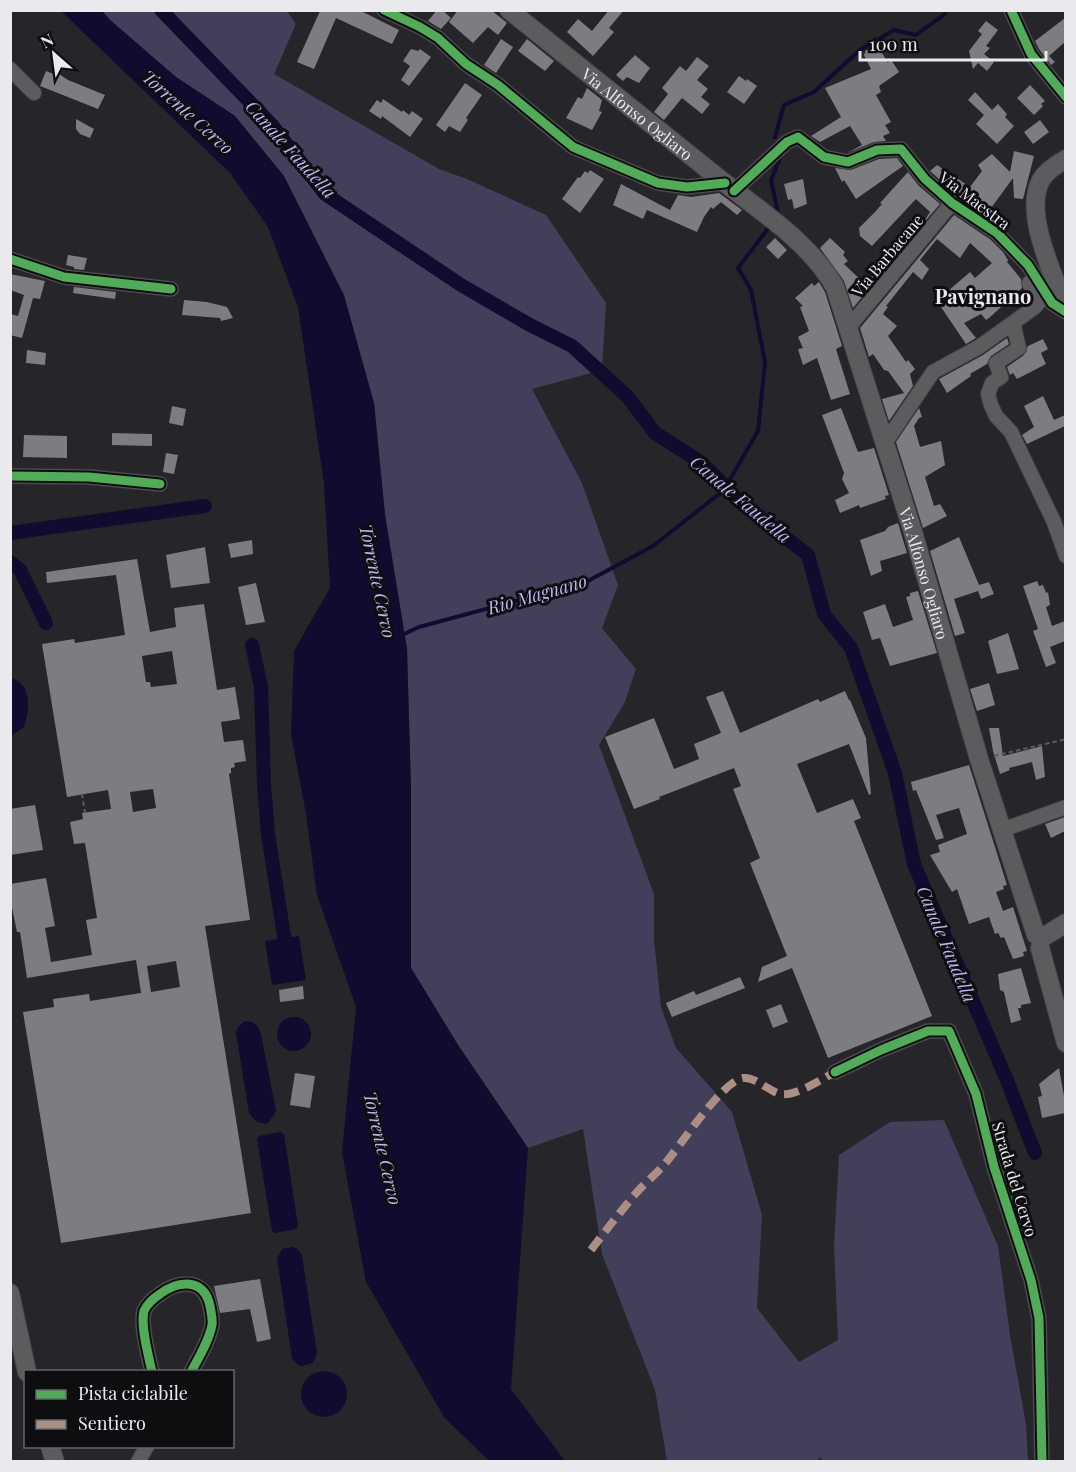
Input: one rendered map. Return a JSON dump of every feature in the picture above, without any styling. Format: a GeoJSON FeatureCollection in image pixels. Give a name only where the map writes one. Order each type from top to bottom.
{"type":"FeatureCollection","features":[{"type":"Feature","properties":{"kind":"main road","name":"Via Alfonso Ogliaro"},"geometry":{"type":"LineString","coordinates":[[509,10],[767,216],[805,249],[827,272],[835,287],[913,532],[979,759],[1028,914],[1040,940],[1065,1043]]}},
{"type":"Feature","properties":{"kind":"main road"},"geometry":{"type":"LineString","coordinates":[[1065,159],[1041,179],[1035,198],[1036,217],[1042,242],[1065,311]]}},
{"type":"Feature","properties":{"kind":"main road"},"geometry":{"type":"LineString","coordinates":[[1040,940],[1065,923]]}},
{"type":"Feature","properties":{"kind":"main road"},"geometry":{"type":"LineString","coordinates":[[10,1293],[27,1370]]}},
{"type":"Feature","properties":{"kind":"street"},"geometry":{"type":"LineString","coordinates":[[384,10],[438,38],[466,64],[498,85],[573,147],[658,183],[687,187],[729,187]]}},
{"type":"Feature","properties":{"kind":"street"},"geometry":{"type":"LineString","coordinates":[[1011,10],[1031,54],[1065,97]]}},
{"type":"Feature","properties":{"kind":"street"},"geometry":{"type":"LineString","coordinates":[[10,69],[34,93]]}},
{"type":"Feature","properties":{"kind":"street","name":"Via Maestra"},"geometry":{"type":"LineString","coordinates":[[729,187],[787,142],[798,137],[824,157],[848,162],[877,150],[901,149],[925,179],[952,203],[997,233],[1028,265],[1052,303],[1065,311]]}},
{"type":"Feature","properties":{"kind":"street","name":"Via Barbacane"},"geometry":{"type":"LineString","coordinates":[[848,328],[952,203]]}},
{"type":"Feature","properties":{"kind":"street"},"geometry":{"type":"LineString","coordinates":[[885,443],[933,372],[979,347],[1039,302],[997,233]]}},
{"type":"Feature","properties":{"kind":"street"},"geometry":{"type":"LineString","coordinates":[[10,259],[64,277],[171,289]]}},
{"type":"Feature","properties":{"kind":"street"},"geometry":{"type":"LineString","coordinates":[[1013,323],[1019,348],[996,363],[1001,377],[992,383],[988,394],[996,416],[1011,432],[1054,522],[1065,556]]}},
{"type":"Feature","properties":{"kind":"street"},"geometry":{"type":"LineString","coordinates":[[10,476],[89,477],[160,484]]}},
{"type":"Feature","properties":{"kind":"street"},"geometry":{"type":"LineString","coordinates":[[1002,830],[1065,807]]}},
{"type":"Feature","properties":{"kind":"street","name":"Strada del Cervo"},"geometry":{"type":"LineString","coordinates":[[835,1072],[928,1030],[949,1031],[976,1094],[994,1167],[1031,1280],[1039,1318],[1042,1461]]}},
{"type":"Feature","properties":{"kind":"street"},"geometry":{"type":"LineString","coordinates":[[152,1370],[144,1311],[152,1300],[167,1288],[183,1283],[197,1286],[208,1297],[212,1323],[204,1346],[192,1370]]}},
{"type":"Feature","properties":{"kind":"street"},"geometry":{"type":"LineString","coordinates":[[138,1461],[146,1448]]}},
{"type":"Feature","properties":{"kind":"path"},"geometry":{"type":"LineString","coordinates":[[979,759],[1065,739]]}},
{"type":"Feature","properties":{"kind":"path"},"geometry":{"type":"LineString","coordinates":[[82,794],[85,813]]}},
{"type":"Feature","properties":{"kind":"shaded area"},"geometry":{"type":"Polygon","coordinates":[[[102,11],[287,11],[296,24],[274,74],[439,169],[467,179],[546,215],[606,303],[602,370],[532,389],[582,483],[618,585],[602,628],[636,669],[625,702],[599,745],[654,894],[654,940],[661,1007],[676,1048],[732,1112],[762,1215],[757,1308],[799,1362],[838,1340],[834,1246],[839,1155],[890,1122],[944,1120],[998,1246],[1010,1335],[1026,1424],[1028,1461],[825,1462],[820,1457],[817,1462],[667,1461],[655,1390],[602,1254],[583,1129],[528,1148],[458,1045],[411,968],[411,789],[407,649],[385,515],[374,403],[235,116],[176,77],[102,11]]]}},
{"type":"Feature","properties":{"kind":"water","name":"Torrente Cervo"},"geometry":{"type":"Polygon","coordinates":[[[61,11],[102,11],[176,77],[235,116],[284,176],[344,295],[374,403],[385,515],[407,649],[411,789],[411,968],[458,1045],[528,1148],[511,1389],[565,1461],[489,1461],[444,1417],[366,1282],[342,1152],[356,1007],[317,895],[306,814],[291,734],[294,651],[330,588],[324,483],[298,307],[268,227],[230,173],[61,11]]]}},
{"type":"Feature","properties":{"kind":"water"},"geometry":{"type":"Polygon","coordinates":[[[11,678],[23,686],[28,705],[24,727],[11,736],[11,678]]]}},
{"type":"Feature","properties":{"kind":"water"},"geometry":{"type":"Polygon","coordinates":[[[299,936],[306,980],[272,985],[265,941],[299,936]]]}},
{"type":"Feature","properties":{"kind":"water"},"geometry":{"type":"Polygon","coordinates":[[[294,1017],[306,1022],[311,1034],[306,1046],[294,1051],[282,1046],[277,1034],[282,1022],[294,1017]]]}},
{"type":"Feature","properties":{"kind":"water"},"geometry":{"type":"Polygon","coordinates":[[[245,1021],[256,1024],[261,1034],[276,1111],[268,1123],[257,1121],[249,1113],[236,1033],[245,1021]]]}},
{"type":"Feature","properties":{"kind":"water"},"geometry":{"type":"Polygon","coordinates":[[[281,1132],[284,1134],[298,1226],[296,1229],[275,1233],[272,1231],[257,1139],[259,1136],[281,1132]]]}},
{"type":"Feature","properties":{"kind":"water"},"geometry":{"type":"Polygon","coordinates":[[[292,1247],[298,1249],[302,1256],[317,1353],[313,1363],[301,1366],[292,1358],[277,1259],[282,1249],[292,1247]]]}},
{"type":"Feature","properties":{"kind":"water"},"geometry":{"type":"Polygon","coordinates":[[[324,1371],[333,1372],[341,1377],[346,1385],[346,1403],[341,1411],[333,1416],[324,1417],[315,1416],[307,1411],[302,1403],[301,1394],[302,1385],[307,1377],[315,1372],[324,1371]]]}},
{"type":"Feature","properties":{"kind":"building"},"geometry":{"type":"Polygon","coordinates":[[[318,10],[359,10],[399,30],[392,44],[336,18],[314,69],[297,62],[320,11],[318,10]]]}},
{"type":"Feature","properties":{"kind":"building"},"geometry":{"type":"Polygon","coordinates":[[[437,10],[442,10],[451,18],[441,29],[428,21],[437,10]]]}},
{"type":"Feature","properties":{"kind":"building"},"geometry":{"type":"Polygon","coordinates":[[[458,10],[491,10],[507,23],[498,35],[488,27],[473,43],[449,22],[458,10]]]}},
{"type":"Feature","properties":{"kind":"building"},"geometry":{"type":"Polygon","coordinates":[[[609,10],[624,10],[609,28],[614,32],[593,56],[567,32],[578,19],[592,31],[609,10]]]}},
{"type":"Feature","properties":{"kind":"building"},"geometry":{"type":"Polygon","coordinates":[[[1065,18],[1065,42],[1049,56],[1055,62],[1051,65],[1035,41],[1065,18]]]}},
{"type":"Feature","properties":{"kind":"building"},"geometry":{"type":"Polygon","coordinates":[[[986,21],[998,30],[986,46],[990,48],[984,54],[994,62],[987,71],[978,63],[973,69],[969,51],[982,34],[978,31],[986,21]]]}},
{"type":"Feature","properties":{"kind":"building"},"geometry":{"type":"Polygon","coordinates":[[[501,39],[513,47],[496,73],[484,65],[501,39]]]}},
{"type":"Feature","properties":{"kind":"building"},"geometry":{"type":"Polygon","coordinates":[[[527,39],[554,61],[545,71],[518,51],[527,39]]]}},
{"type":"Feature","properties":{"kind":"building"},"geometry":{"type":"Polygon","coordinates":[[[411,49],[418,51],[420,49],[431,57],[409,86],[401,80],[410,66],[403,61],[411,49]]]}},
{"type":"Feature","properties":{"kind":"building"},"geometry":{"type":"Polygon","coordinates":[[[866,50],[881,51],[888,63],[890,58],[899,72],[879,86],[881,92],[876,95],[891,122],[885,125],[890,133],[883,136],[886,141],[874,142],[847,153],[862,145],[850,126],[820,142],[811,136],[841,117],[825,88],[871,69],[864,55],[866,50]]]}},
{"type":"Feature","properties":{"kind":"building"},"geometry":{"type":"Polygon","coordinates":[[[635,55],[650,68],[639,83],[627,77],[623,81],[616,75],[635,55]]]}},
{"type":"Feature","properties":{"kind":"building"},"geometry":{"type":"Polygon","coordinates":[[[697,57],[709,66],[697,80],[708,89],[701,97],[710,104],[702,114],[682,98],[664,120],[654,112],[668,94],[662,88],[680,66],[686,71],[697,57]]]}},
{"type":"Feature","properties":{"kind":"building"},"geometry":{"type":"Polygon","coordinates":[[[46,71],[58,76],[59,74],[105,95],[98,109],[40,86],[46,71]]]}},
{"type":"Feature","properties":{"kind":"building"},"geometry":{"type":"Polygon","coordinates":[[[739,76],[757,86],[744,104],[727,92],[739,76]]]}},
{"type":"Feature","properties":{"kind":"building"},"geometry":{"type":"Polygon","coordinates":[[[465,83],[482,95],[466,118],[468,120],[460,132],[449,126],[445,132],[436,125],[465,83]]]}},
{"type":"Feature","properties":{"kind":"building"},"geometry":{"type":"Polygon","coordinates":[[[1030,85],[1045,101],[1034,115],[1017,98],[1030,85]]]}},
{"type":"Feature","properties":{"kind":"building"},"geometry":{"type":"Polygon","coordinates":[[[587,88],[602,100],[599,111],[602,112],[592,130],[566,118],[578,97],[582,99],[587,88]]]}},
{"type":"Feature","properties":{"kind":"building"},"geometry":{"type":"Polygon","coordinates":[[[975,92],[992,110],[998,104],[1007,114],[1005,117],[1014,126],[997,144],[976,124],[984,115],[968,100],[975,92]]]}},
{"type":"Feature","properties":{"kind":"building"},"geometry":{"type":"Polygon","coordinates":[[[383,99],[402,112],[403,110],[409,115],[412,111],[423,119],[410,137],[382,116],[381,119],[369,111],[377,100],[381,103],[383,99]]]}},
{"type":"Feature","properties":{"kind":"building"},"geometry":{"type":"Polygon","coordinates":[[[76,119],[94,129],[90,138],[80,134],[76,129],[76,119]]]}},
{"type":"Feature","properties":{"kind":"building"},"geometry":{"type":"Polygon","coordinates":[[[1040,120],[1049,132],[1033,144],[1024,132],[1040,120]]]}},
{"type":"Feature","properties":{"kind":"building"},"geometry":{"type":"Polygon","coordinates":[[[1014,151],[1034,156],[1023,199],[1014,198],[1013,178],[986,215],[958,196],[930,171],[937,165],[970,187],[982,171],[978,165],[992,154],[1010,172],[1014,151]]]}},
{"type":"Feature","properties":{"kind":"building"},"geometry":{"type":"Polygon","coordinates":[[[897,158],[903,166],[856,199],[844,180],[842,182],[835,168],[851,170],[879,159],[897,158]]]}},
{"type":"Feature","properties":{"kind":"building"},"geometry":{"type":"Polygon","coordinates":[[[590,170],[604,179],[580,213],[562,199],[578,177],[580,178],[585,171],[588,173],[590,170]]]}},
{"type":"Feature","properties":{"kind":"building"},"geometry":{"type":"Polygon","coordinates":[[[908,172],[919,186],[940,204],[920,227],[930,212],[916,199],[872,246],[860,236],[859,228],[908,172]]]}},
{"type":"Feature","properties":{"kind":"building"},"geometry":{"type":"Polygon","coordinates":[[[803,179],[807,204],[794,209],[792,199],[788,200],[784,184],[803,179]]]}},
{"type":"Feature","properties":{"kind":"building"},"geometry":{"type":"Polygon","coordinates":[[[621,184],[670,210],[678,195],[691,197],[719,193],[742,210],[737,215],[721,202],[713,209],[711,207],[697,232],[647,210],[643,219],[613,205],[621,184]]]}},
{"type":"Feature","properties":{"kind":"building"},"geometry":{"type":"Polygon","coordinates":[[[954,215],[991,240],[1003,252],[1007,262],[1021,279],[1022,288],[986,320],[981,314],[964,323],[976,338],[966,344],[941,307],[947,302],[950,307],[957,301],[947,292],[970,272],[975,278],[992,263],[970,243],[960,258],[937,239],[920,260],[929,269],[922,280],[913,272],[886,306],[888,307],[883,314],[897,326],[888,336],[906,362],[908,360],[915,369],[910,374],[913,386],[889,421],[882,399],[904,393],[873,354],[869,357],[860,328],[954,215]]]}},
{"type":"Feature","properties":{"kind":"building"},"geometry":{"type":"Polygon","coordinates":[[[775,238],[787,250],[778,259],[766,247],[775,238]]]}},
{"type":"Feature","properties":{"kind":"building"},"geometry":{"type":"Polygon","coordinates":[[[830,238],[845,252],[843,255],[848,261],[844,264],[865,284],[876,271],[880,275],[853,308],[844,281],[820,248],[830,238]]]}},
{"type":"Feature","properties":{"kind":"building"},"geometry":{"type":"Polygon","coordinates":[[[68,255],[87,258],[84,270],[66,265],[68,255]]]}},
{"type":"Feature","properties":{"kind":"building"},"geometry":{"type":"Polygon","coordinates":[[[10,274],[45,281],[40,299],[33,298],[22,338],[10,335],[10,314],[18,316],[24,295],[10,290],[10,274]]]}},
{"type":"Feature","properties":{"kind":"building"},"geometry":{"type":"Polygon","coordinates":[[[819,282],[825,292],[842,346],[836,349],[850,394],[831,400],[817,358],[803,365],[798,349],[803,348],[798,337],[809,331],[800,307],[803,306],[795,298],[812,283],[814,286],[819,282]]]}},
{"type":"Feature","properties":{"kind":"building"},"geometry":{"type":"Polygon","coordinates":[[[74,287],[116,292],[115,299],[73,293],[74,287]]]}},
{"type":"Feature","properties":{"kind":"building"},"geometry":{"type":"Polygon","coordinates":[[[184,300],[227,307],[233,318],[221,321],[220,318],[182,315],[184,300]]]}},
{"type":"Feature","properties":{"kind":"building"},"geometry":{"type":"Polygon","coordinates":[[[1007,338],[1009,344],[991,356],[987,364],[970,374],[971,376],[947,393],[939,379],[983,355],[1007,338]]]}},
{"type":"Feature","properties":{"kind":"building"},"geometry":{"type":"Polygon","coordinates":[[[1043,339],[1048,349],[1041,353],[1046,364],[1017,379],[1013,373],[1010,375],[1007,367],[1024,355],[1028,346],[1043,339]]]}},
{"type":"Feature","properties":{"kind":"building"},"geometry":{"type":"Polygon","coordinates":[[[27,350],[46,353],[45,365],[26,363],[27,350]]]}},
{"type":"Feature","properties":{"kind":"building"},"geometry":{"type":"Polygon","coordinates":[[[1043,396],[1054,420],[1065,415],[1065,426],[1027,444],[1022,435],[1034,427],[1024,406],[1043,396]]]}},
{"type":"Feature","properties":{"kind":"building"},"geometry":{"type":"Polygon","coordinates":[[[172,406],[186,409],[183,426],[169,423],[172,406]]]}},
{"type":"Feature","properties":{"kind":"building"},"geometry":{"type":"Polygon","coordinates":[[[841,408],[858,452],[874,448],[889,495],[885,496],[886,499],[860,508],[859,505],[840,513],[835,500],[849,493],[842,479],[844,473],[822,415],[841,408]]]}},
{"type":"Feature","properties":{"kind":"building"},"geometry":{"type":"Polygon","coordinates":[[[919,408],[922,417],[914,426],[920,447],[941,441],[945,465],[925,477],[934,506],[940,504],[947,516],[923,528],[896,442],[919,408]]]}},
{"type":"Feature","properties":{"kind":"building"},"geometry":{"type":"Polygon","coordinates":[[[112,433],[152,434],[152,446],[112,445],[112,433]]]}},
{"type":"Feature","properties":{"kind":"building"},"geometry":{"type":"Polygon","coordinates":[[[24,435],[67,436],[67,458],[23,457],[24,435]]]}},
{"type":"Feature","properties":{"kind":"building"},"geometry":{"type":"Polygon","coordinates":[[[166,453],[178,455],[174,474],[163,472],[166,453]]]}},
{"type":"Feature","properties":{"kind":"building"},"geometry":{"type":"Polygon","coordinates":[[[898,523],[907,553],[880,561],[882,571],[871,576],[860,540],[885,531],[888,527],[898,523]]]}},
{"type":"Feature","properties":{"kind":"building"},"geometry":{"type":"Polygon","coordinates":[[[959,537],[979,585],[989,582],[994,594],[981,599],[978,591],[954,599],[965,633],[955,636],[930,551],[959,537]]]}},
{"type":"Feature","properties":{"kind":"building"},"geometry":{"type":"Polygon","coordinates":[[[252,540],[253,554],[231,558],[228,544],[252,540]]]}},
{"type":"Feature","properties":{"kind":"building"},"geometry":{"type":"Polygon","coordinates":[[[205,547],[210,583],[171,588],[166,555],[205,547]]]}},
{"type":"Feature","properties":{"kind":"building"},"geometry":{"type":"Polygon","coordinates":[[[137,559],[150,632],[176,627],[174,608],[204,604],[217,690],[235,687],[240,719],[221,722],[224,742],[243,740],[246,761],[234,763],[235,767],[231,768],[229,774],[250,920],[205,926],[251,1213],[61,1243],[23,1012],[54,1007],[53,999],[89,994],[90,1001],[141,993],[136,960],[27,978],[20,932],[17,932],[10,898],[10,884],[46,878],[55,926],[45,928],[51,962],[92,955],[86,920],[97,918],[85,843],[74,844],[70,822],[83,819],[82,813],[111,809],[108,790],[67,797],[42,644],[74,639],[75,643],[125,635],[116,575],[47,583],[46,572],[137,559]],[[172,651],[142,656],[146,682],[150,682],[151,687],[177,684],[172,651]],[[153,789],[130,792],[133,812],[156,808],[153,789]],[[176,961],[147,966],[151,992],[180,987],[176,961]]]}},
{"type":"Feature","properties":{"kind":"building"},"geometry":{"type":"Polygon","coordinates":[[[1037,581],[1039,586],[1043,585],[1046,593],[1048,592],[1050,605],[1046,607],[1052,626],[1065,621],[1065,641],[1050,647],[1056,663],[1046,667],[1033,631],[1038,629],[1023,586],[1037,581]]]}},
{"type":"Feature","properties":{"kind":"building"},"geometry":{"type":"Polygon","coordinates":[[[256,583],[265,622],[246,625],[238,587],[256,583]]]}},
{"type":"Feature","properties":{"kind":"building"},"geometry":{"type":"Polygon","coordinates":[[[918,591],[937,653],[890,666],[880,638],[872,640],[863,612],[885,604],[893,627],[913,620],[906,597],[918,591]]]}},
{"type":"Feature","properties":{"kind":"building"},"geometry":{"type":"Polygon","coordinates":[[[1008,633],[1019,669],[997,674],[988,641],[1008,633]]]}},
{"type":"Feature","properties":{"kind":"building"},"geometry":{"type":"Polygon","coordinates":[[[989,683],[995,705],[977,711],[970,689],[989,683]]]}},
{"type":"Feature","properties":{"kind":"building"},"geometry":{"type":"Polygon","coordinates":[[[723,691],[740,733],[818,699],[820,702],[845,691],[866,738],[871,794],[869,795],[849,744],[797,764],[817,813],[853,799],[861,818],[854,821],[932,1016],[828,1058],[792,968],[758,982],[762,967],[787,956],[750,863],[760,858],[733,789],[741,786],[734,768],[634,809],[605,737],[654,718],[674,769],[699,759],[694,744],[721,733],[706,697],[723,691]]]}},
{"type":"Feature","properties":{"kind":"building"},"geometry":{"type":"Polygon","coordinates":[[[989,728],[999,728],[1003,756],[1042,746],[1045,777],[1036,780],[1032,762],[1009,768],[1010,770],[1000,774],[989,728]]]}},
{"type":"Feature","properties":{"kind":"building"},"geometry":{"type":"Polygon","coordinates":[[[969,765],[1007,885],[996,892],[1003,911],[1013,907],[1027,951],[1023,952],[1024,956],[1013,959],[1004,937],[1001,938],[998,933],[995,934],[989,917],[969,924],[957,889],[952,892],[930,855],[940,852],[938,845],[967,834],[959,808],[936,815],[944,838],[936,840],[916,790],[913,791],[911,782],[969,765]]]}},
{"type":"Feature","properties":{"kind":"building"},"geometry":{"type":"Polygon","coordinates":[[[35,805],[43,850],[10,855],[10,809],[35,805]]]}},
{"type":"Feature","properties":{"kind":"building"},"geometry":{"type":"Polygon","coordinates":[[[1065,817],[1065,831],[1051,838],[1045,824],[1065,817]]]}},
{"type":"Feature","properties":{"kind":"building"},"geometry":{"type":"Polygon","coordinates":[[[1021,968],[1031,1003],[1018,1008],[1021,1020],[1011,1023],[1004,992],[1000,990],[998,974],[1021,968]]]}},
{"type":"Feature","properties":{"kind":"building"},"geometry":{"type":"Polygon","coordinates":[[[740,977],[745,988],[672,1017],[666,1003],[694,991],[696,995],[740,977]]]}},
{"type":"Feature","properties":{"kind":"building"},"geometry":{"type":"Polygon","coordinates":[[[303,986],[304,999],[280,1002],[279,990],[303,986]]]}},
{"type":"Feature","properties":{"kind":"building"},"geometry":{"type":"Polygon","coordinates":[[[781,1004],[788,1022],[773,1028],[766,1010],[781,1004]]]}},
{"type":"Feature","properties":{"kind":"building"},"geometry":{"type":"Polygon","coordinates":[[[1059,1068],[1065,1113],[1042,1118],[1038,1097],[1042,1096],[1039,1084],[1059,1068]]]}},
{"type":"Feature","properties":{"kind":"building"},"geometry":{"type":"Polygon","coordinates":[[[295,1073],[315,1076],[310,1108],[290,1105],[295,1073]]]}},
{"type":"Feature","properties":{"kind":"building"},"geometry":{"type":"Polygon","coordinates":[[[260,1279],[271,1339],[257,1342],[250,1309],[220,1313],[214,1286],[260,1279]]]}},
{"type":"Feature","properties":{"kind":"waterway","name":"Rio Magnano"},"geometry":{"type":"LineString","coordinates":[[161,10],[272,125],[325,194],[461,285],[530,325],[572,346],[628,397],[655,433],[702,463],[741,503],[808,555],[824,614],[851,648],[895,773],[914,864],[1006,1078],[1035,1153]]}},
{"type":"Feature","properties":{"kind":"waterway","name":"Rio Magnano"},"geometry":{"type":"LineString","coordinates":[[775,137],[784,105],[814,92],[860,50],[894,30],[916,35],[945,14],[946,10]]}},
{"type":"Feature","properties":{"kind":"waterway","name":"Rio Magnano"},"geometry":{"type":"LineString","coordinates":[[775,217],[778,213],[771,180],[782,153]]}},
{"type":"Feature","properties":{"kind":"waterway","name":"Rio Magnano"},"geometry":{"type":"LineString","coordinates":[[400,636],[419,627],[586,582],[653,546],[724,490],[758,431],[765,362],[751,290],[738,268],[770,226]]}},
{"type":"Feature","properties":{"kind":"waterway"},"geometry":{"type":"LineString","coordinates":[[10,533],[205,506]]}},
{"type":"Feature","properties":{"kind":"waterway"},"geometry":{"type":"LineString","coordinates":[[10,562],[20,570],[46,623]]}},
{"type":"Feature","properties":{"kind":"waterway"},"geometry":{"type":"LineString","coordinates":[[252,645],[261,687],[268,834],[287,955]]}},
{"type":"Feature","properties":{"kind":"marked path"},"geometry":{"type":"LineString","coordinates":[[591,1250],[637,1192],[663,1166],[701,1116],[734,1082],[743,1078],[750,1079],[777,1093],[786,1094],[808,1087],[835,1072]]}},
{"type":"Feature","properties":{"kind":"cycle path"},"geometry":{"type":"LineString","coordinates":[[384,10],[438,38],[466,64],[498,85],[573,147],[658,183],[687,187],[725,183]]}},
{"type":"Feature","properties":{"kind":"cycle path"},"geometry":{"type":"LineString","coordinates":[[1011,10],[1031,54],[1066,97]]}},
{"type":"Feature","properties":{"kind":"cycle path"},"geometry":{"type":"LineString","coordinates":[[734,191],[787,142],[798,137],[824,157],[848,162],[877,150],[901,149],[925,179],[952,203],[997,233],[1028,265],[1052,303],[1066,312]]}},
{"type":"Feature","properties":{"kind":"cycle path"},"geometry":{"type":"LineString","coordinates":[[10,259],[64,277],[171,289]]}},
{"type":"Feature","properties":{"kind":"cycle path"},"geometry":{"type":"LineString","coordinates":[[10,476],[89,477],[160,484]]}},
{"type":"Feature","properties":{"kind":"cycle path"},"geometry":{"type":"LineString","coordinates":[[835,1072],[928,1031],[949,1031],[976,1094],[994,1167],[1031,1280],[1039,1318],[1042,1462]]}},
{"type":"Feature","properties":{"kind":"cycle path"},"geometry":{"type":"LineString","coordinates":[[152,1370],[144,1333],[144,1311],[153,1299],[167,1289],[183,1284],[197,1286],[202,1290],[207,1297],[212,1320],[211,1331],[192,1370]]}},
{"type":"Feature","properties":{"kind":"district","name":"Pavignano"},"geometry":{"type":"Point","coordinates":[983,295]}},
{"type":"Feature","properties":{"kind":"water label","name":"Canale Faudella"},"geometry":{"type":"Point","coordinates":[291,149]}},
{"type":"Feature","properties":{"kind":"water label","name":"Canale Faudella"},"geometry":{"type":"Point","coordinates":[741,499]}},
{"type":"Feature","properties":{"kind":"water label","name":"Canale Faudella"},"geometry":{"type":"Point","coordinates":[947,944]}}]}
